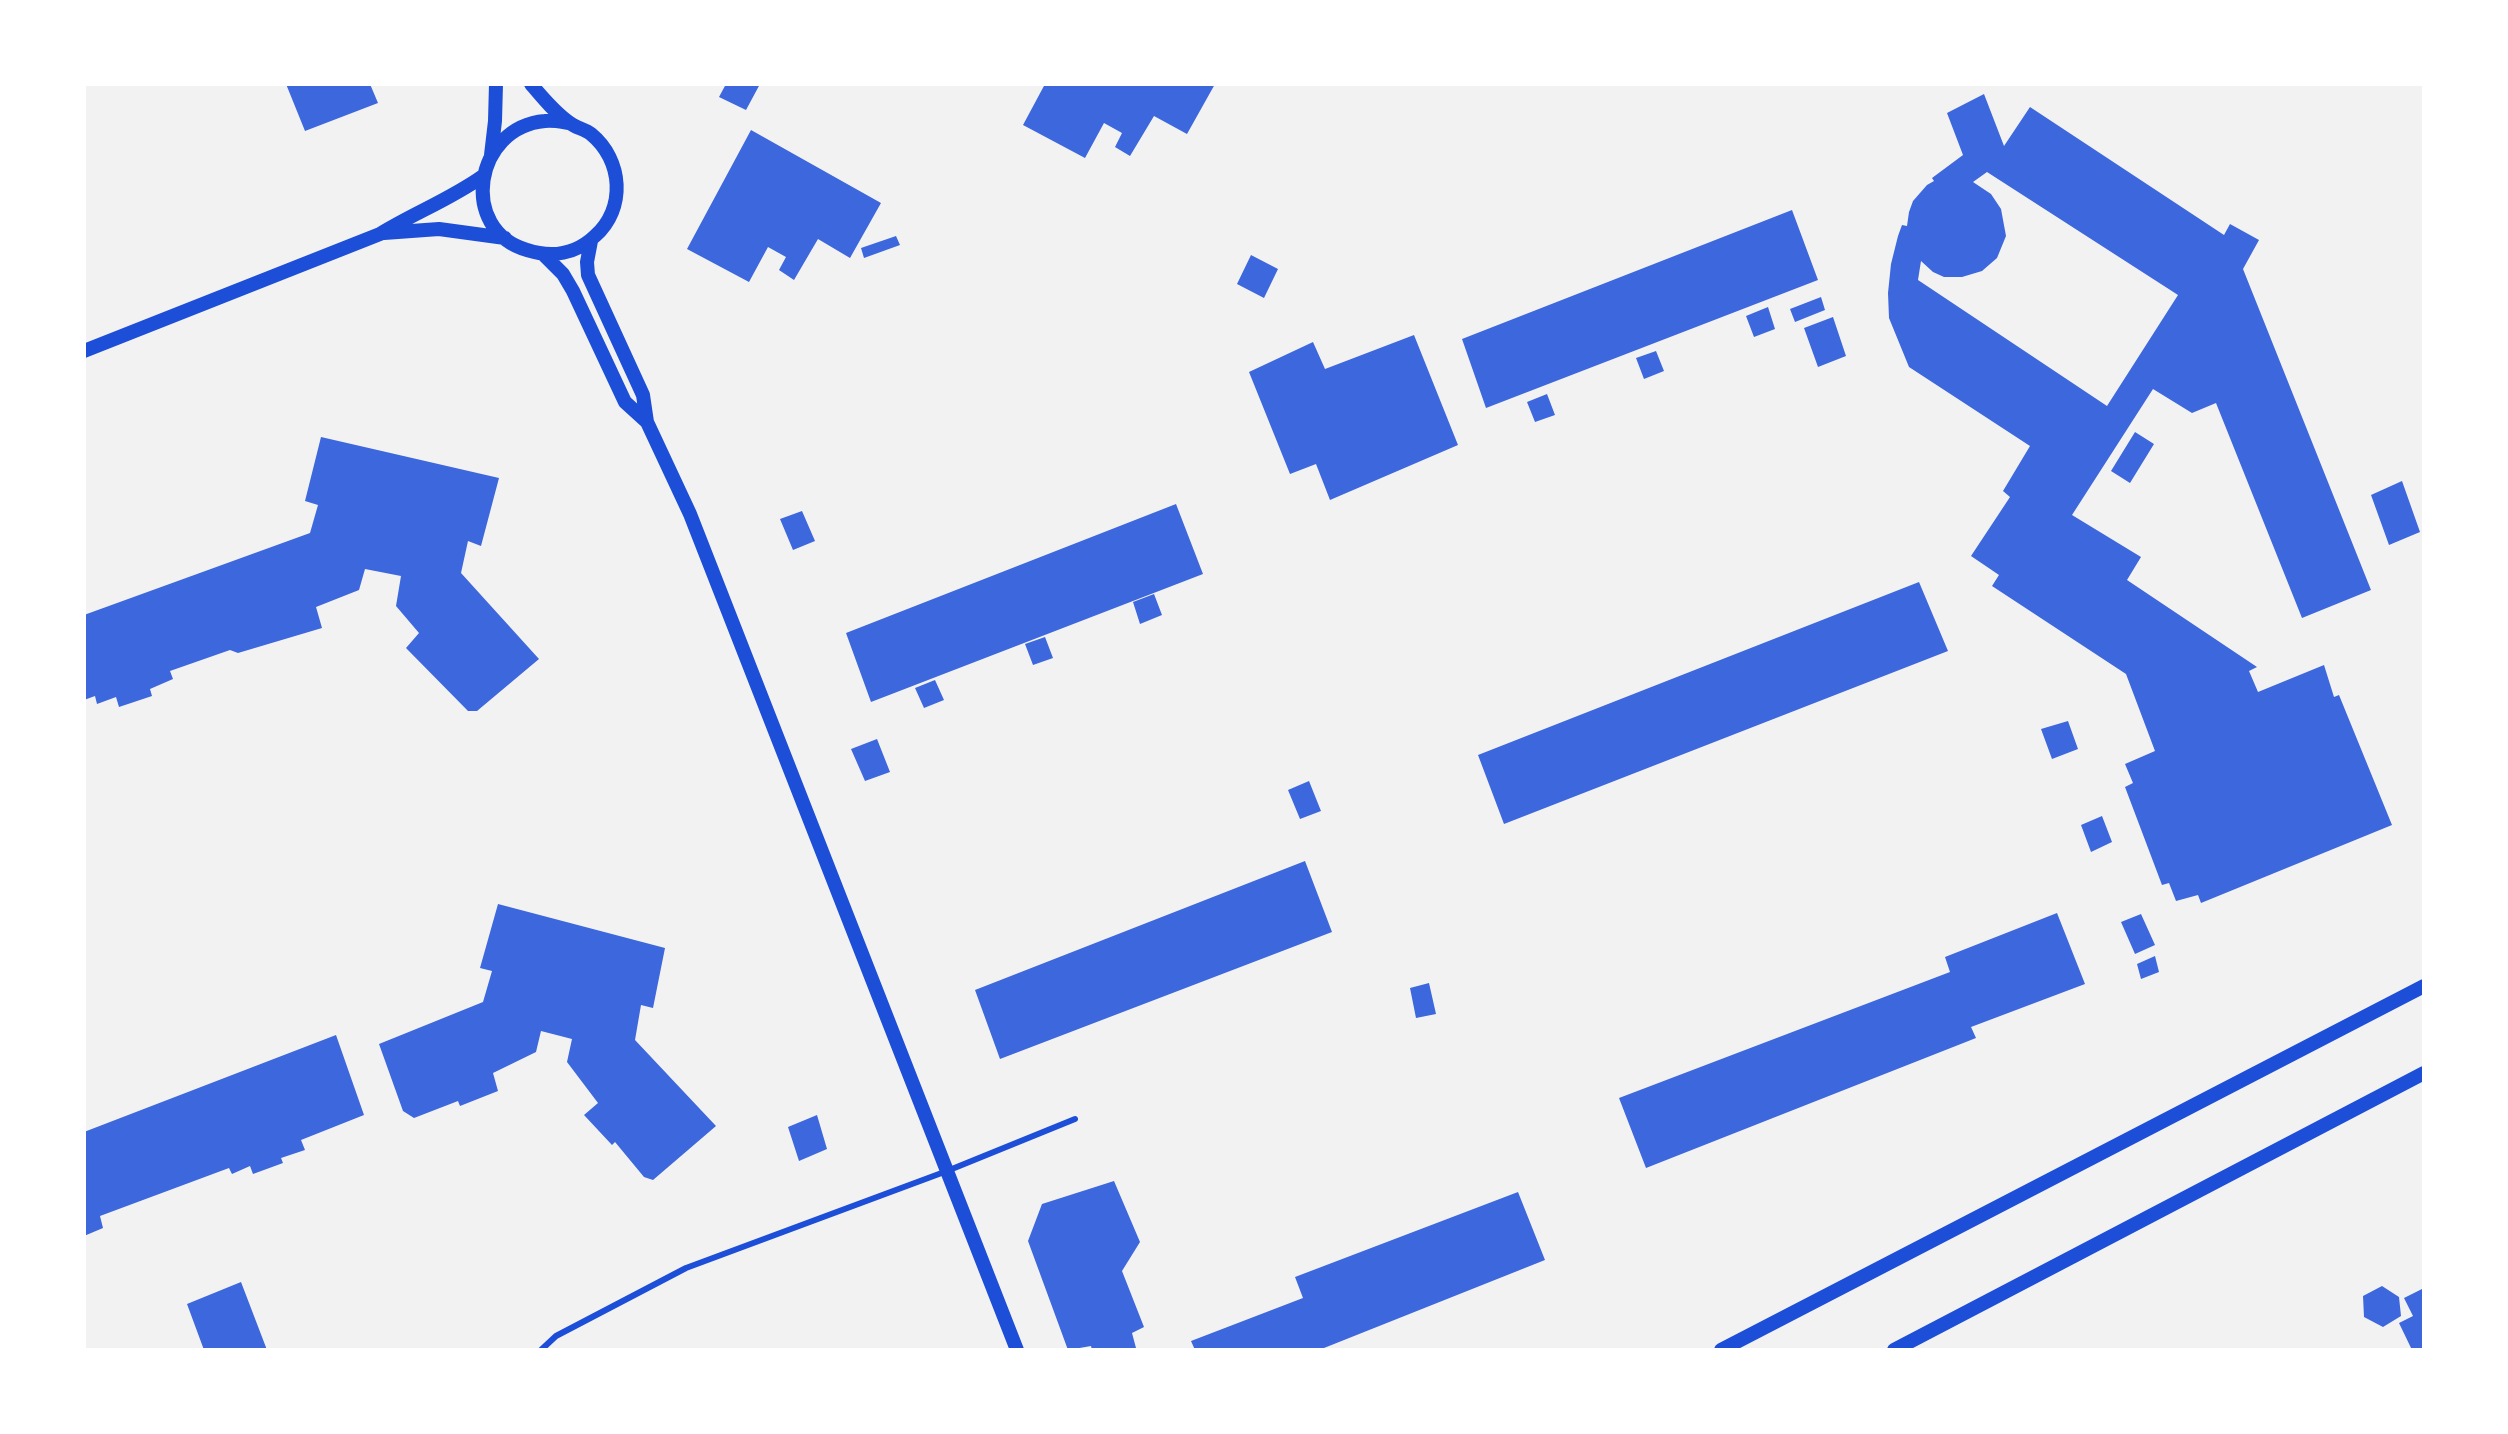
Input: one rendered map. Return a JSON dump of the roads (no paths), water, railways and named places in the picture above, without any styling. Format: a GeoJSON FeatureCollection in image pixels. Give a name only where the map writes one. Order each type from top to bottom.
{"type":"FeatureCollection","features":[{"type":"Feature","properties":{"kind":"street"},"geometry":{"type":"LineString","coordinates":[[491,155],[505,137],[525,125],[547,120],[569,123],[590,133],[606,150],[615,171],[617,194],[614,211],[605,228],[591,241],[565,253],[544,255],[523,249],[505,238],[491,221],[483,199],[483,176],[491,155],[496,84]]}},
{"type":"Feature","properties":{"kind":"street"},"geometry":{"type":"LineString","coordinates":[[531,84],[569,123]]}},
{"type":"Feature","properties":{"kind":"street"},"geometry":{"type":"LineString","coordinates":[[84,351],[380,234],[422,209],[459,193],[483,176]]}},
{"type":"Feature","properties":{"kind":"street"},"geometry":{"type":"LineString","coordinates":[[380,234],[439,229],[505,238]]}},
{"type":"Feature","properties":{"kind":"street"},"geometry":{"type":"LineString","coordinates":[[591,241],[588,275],[643,395],[647,422],[690,514],[1017,1350]]}},
{"type":"Feature","properties":{"kind":"street"},"geometry":{"type":"LineString","coordinates":[[544,255],[563,274],[573,291],[625,402],[647,422]]}},
{"type":"Feature","properties":{"kind":"street"},"geometry":{"type":"LineString","coordinates":[[1721,1350],[2424,986]]}},
{"type":"Feature","properties":{"kind":"street"},"geometry":{"type":"LineString","coordinates":[[1894,1350],[2424,1073]]}},
{"type":"Feature","properties":{"kind":"lane"},"geometry":{"type":"LineString","coordinates":[[541,1350],[556,1336],[686,1268],[947,1171],[1075,1119]]}}]}
